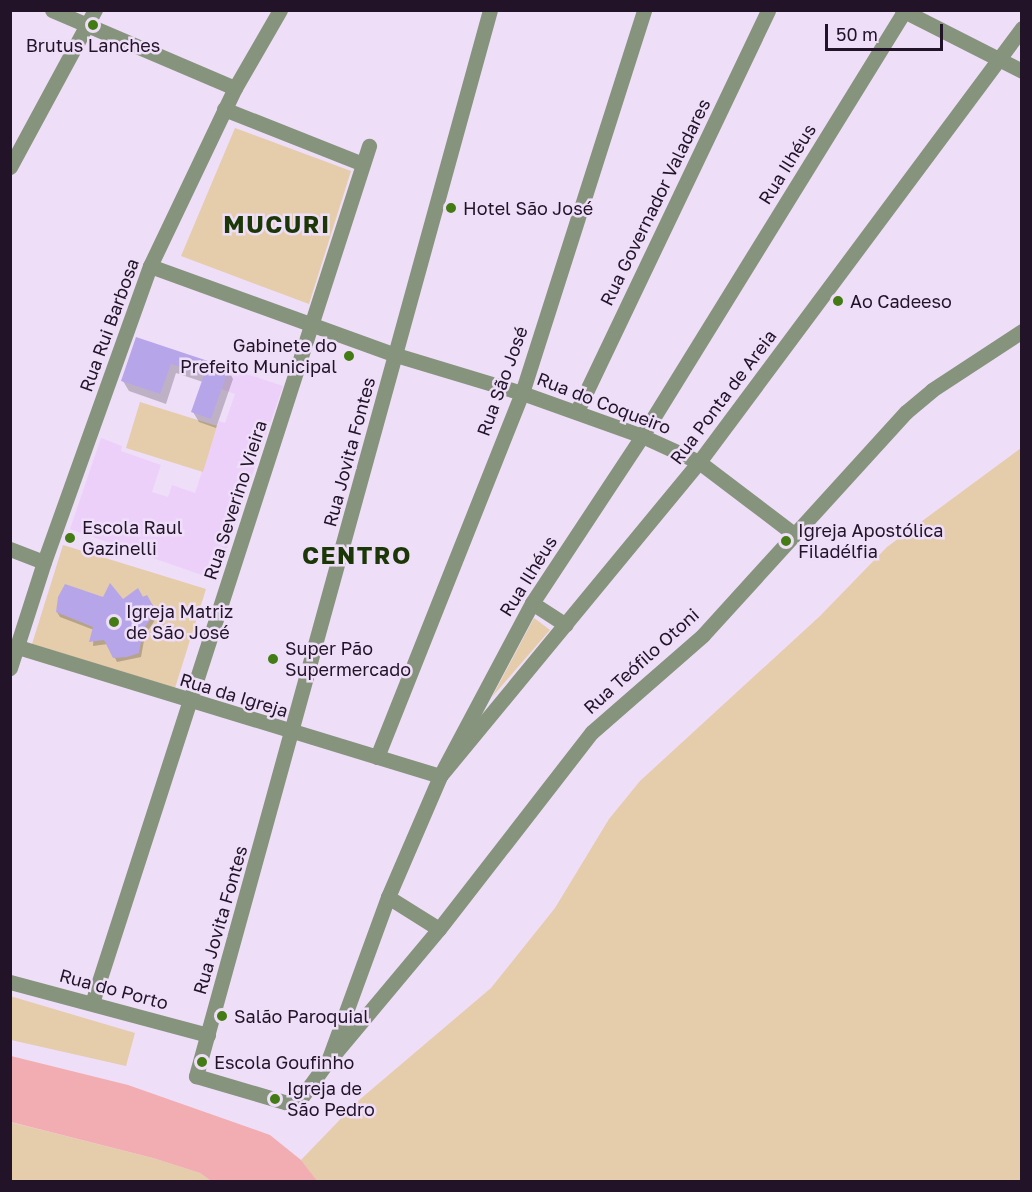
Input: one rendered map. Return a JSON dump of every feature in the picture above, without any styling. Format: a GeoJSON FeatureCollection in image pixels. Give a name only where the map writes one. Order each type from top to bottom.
{"type":"FeatureCollection","features":[{"type":"Feature","properties":{"kind":"street"},"geometry":{"type":"LineString","coordinates":[[52,10],[235,88]]}},
{"type":"Feature","properties":{"kind":"street"},"geometry":{"type":"LineString","coordinates":[[10,167],[95,10]]}},
{"type":"Feature","properties":{"kind":"street","name":"Rua Rui Barbosa"},"geometry":{"type":"LineString","coordinates":[[10,668],[44,562],[150,266],[224,109],[280,10]]}},
{"type":"Feature","properties":{"kind":"street","name":"Rua Jovita Fontes"},"geometry":{"type":"LineString","coordinates":[[196,1076],[293,733],[490,10]]}},
{"type":"Feature","properties":{"kind":"street","name":"Rua São José"},"geometry":{"type":"LineString","coordinates":[[377,757],[522,393],[644,10]]}},
{"type":"Feature","properties":{"kind":"street","name":"Rua Governador Valadares"},"geometry":{"type":"LineString","coordinates":[[577,411],[768,10]]}},
{"type":"Feature","properties":{"kind":"street"},"geometry":{"type":"LineString","coordinates":[[904,11],[1022,71]]}},
{"type":"Feature","properties":{"kind":"street","name":"Rua Ilhéus"},"geometry":{"type":"LineString","coordinates":[[196,1076],[288,1103],[301,1098],[328,1061],[387,897],[440,777],[532,603],[642,436],[904,11]]}},
{"type":"Feature","properties":{"kind":"street","name":"Rua Ponta de Areia"},"geometry":{"type":"LineString","coordinates":[[440,777],[699,462],[1022,28]]}},
{"type":"Feature","properties":{"kind":"street"},"geometry":{"type":"LineString","coordinates":[[224,109],[363,164]]}},
{"type":"Feature","properties":{"kind":"street","name":"Rua Severino Vieira"},"geometry":{"type":"LineString","coordinates":[[92,1003],[369,146]]}},
{"type":"Feature","properties":{"kind":"street","name":"Rua do Coqueiro"},"geometry":{"type":"LineString","coordinates":[[150,266],[396,355],[577,411],[642,436],[699,462],[794,534]]}},
{"type":"Feature","properties":{"kind":"street","name":"Rua Teófilo Otoni"},"geometry":{"type":"LineString","coordinates":[[328,1061],[439,929],[592,732],[703,635],[906,412],[932,390],[1022,331]]}},
{"type":"Feature","properties":{"kind":"street"},"geometry":{"type":"LineString","coordinates":[[10,549],[44,562]]}},
{"type":"Feature","properties":{"kind":"street"},"geometry":{"type":"LineString","coordinates":[[532,603],[566,625]]}},
{"type":"Feature","properties":{"kind":"street","name":"Rua da Igreja"},"geometry":{"type":"LineString","coordinates":[[18,647],[190,702],[440,777]]}},
{"type":"Feature","properties":{"kind":"street"},"geometry":{"type":"LineString","coordinates":[[387,897],[439,929]]}},
{"type":"Feature","properties":{"kind":"street","name":"Rua do Porto"},"geometry":{"type":"LineString","coordinates":[[10,982],[208,1035]]}},
{"type":"Feature","properties":{"kind":"shaded area"},"geometry":{"type":"Polygon","coordinates":[[[235,128],[351,171],[309,304],[181,256],[235,128]]]}},
{"type":"Feature","properties":{"kind":"shaded area"},"geometry":{"type":"Polygon","coordinates":[[[229,368],[283,386],[216,580],[70,529],[101,438],[122,446],[121,451],[161,465],[152,492],[168,497],[172,485],[195,493],[219,421],[225,423],[235,394],[221,389],[229,368]]]}},
{"type":"Feature","properties":{"kind":"shaded area"},"geometry":{"type":"Polygon","coordinates":[[[140,402],[217,426],[203,472],[126,448],[140,402]]]}},
{"type":"Feature","properties":{"kind":"shaded area"},"geometry":{"type":"Polygon","coordinates":[[[1021,448],[1021,1181],[317,1182],[301,1160],[358,1101],[491,988],[555,908],[609,819],[640,781],[820,616],[887,547],[1021,448]]]}},
{"type":"Feature","properties":{"kind":"shaded area"},"geometry":{"type":"Polygon","coordinates":[[[63,545],[206,589],[175,688],[32,644],[63,545]]]}},
{"type":"Feature","properties":{"kind":"shaded area"},"geometry":{"type":"Polygon","coordinates":[[[534,618],[550,630],[492,697],[534,618]]]}},
{"type":"Feature","properties":{"kind":"shaded area"},"geometry":{"type":"Polygon","coordinates":[[[10,996],[135,1033],[126,1066],[11,1040],[10,996]]]}},
{"type":"Feature","properties":{"kind":"shaded area"},"geometry":{"type":"Polygon","coordinates":[[[11,1056],[128,1085],[270,1135],[301,1160],[317,1181],[211,1181],[200,1173],[153,1158],[11,1122],[11,1056]]]}},
{"type":"Feature","properties":{"kind":"shaded area"},"geometry":{"type":"Polygon","coordinates":[[[10,1122],[153,1158],[200,1173],[211,1181],[11,1181],[10,1122]]]}},
{"type":"Feature","properties":{"kind":"building"},"geometry":{"type":"Polygon","coordinates":[[[136,337],[229,368],[211,419],[191,412],[204,375],[171,364],[160,394],[121,381],[136,337]]]}},
{"type":"Feature","properties":{"kind":"building","name":"Igreja Matriz de São José"},"geometry":{"type":"Polygon","coordinates":[[[110,583],[123,599],[138,588],[143,597],[147,595],[156,611],[143,630],[139,653],[127,657],[113,658],[104,640],[89,642],[93,627],[56,612],[58,597],[65,584],[103,597],[110,583]]]}},
{"type":"Feature","properties":{"kind":"place","name":"Brutus Lanches"},"geometry":{"type":"Point","coordinates":[93,25]}},
{"type":"Feature","properties":{"kind":"place","name":"Hotel São José"},"geometry":{"type":"Point","coordinates":[451,208]}},
{"type":"Feature","properties":{"kind":"place","name":"Ao Cadeeso"},"geometry":{"type":"Point","coordinates":[838,301]}},
{"type":"Feature","properties":{"kind":"place","name":"Gabinete do Prefeito Municipal"},"geometry":{"type":"Point","coordinates":[349,356]}},
{"type":"Feature","properties":{"kind":"place","name":"Escola Raul Gazinelli"},"geometry":{"type":"Point","coordinates":[70,538]}},
{"type":"Feature","properties":{"kind":"place","name":"Igreja Apostólica Filadélfia"},"geometry":{"type":"Point","coordinates":[786,541]}},
{"type":"Feature","properties":{"kind":"place","name":"Igreja Matriz de São José"},"geometry":{"type":"Point","coordinates":[114,622]}},
{"type":"Feature","properties":{"kind":"place","name":"Super Pão Supermercado"},"geometry":{"type":"Point","coordinates":[273,659]}},
{"type":"Feature","properties":{"kind":"place","name":"Salão Paroquial"},"geometry":{"type":"Point","coordinates":[222,1016]}},
{"type":"Feature","properties":{"kind":"place","name":"Escola Goufinho"},"geometry":{"type":"Point","coordinates":[202,1062]}},
{"type":"Feature","properties":{"kind":"place","name":"Igreja de São Pedro"},"geometry":{"type":"Point","coordinates":[275,1099]}},
{"type":"Feature","properties":{"kind":"district","name":"MUCURI"},"geometry":{"type":"Point","coordinates":[277,224]}},
{"type":"Feature","properties":{"kind":"district","name":"CENTRO"},"geometry":{"type":"Point","coordinates":[357,555]}}]}
